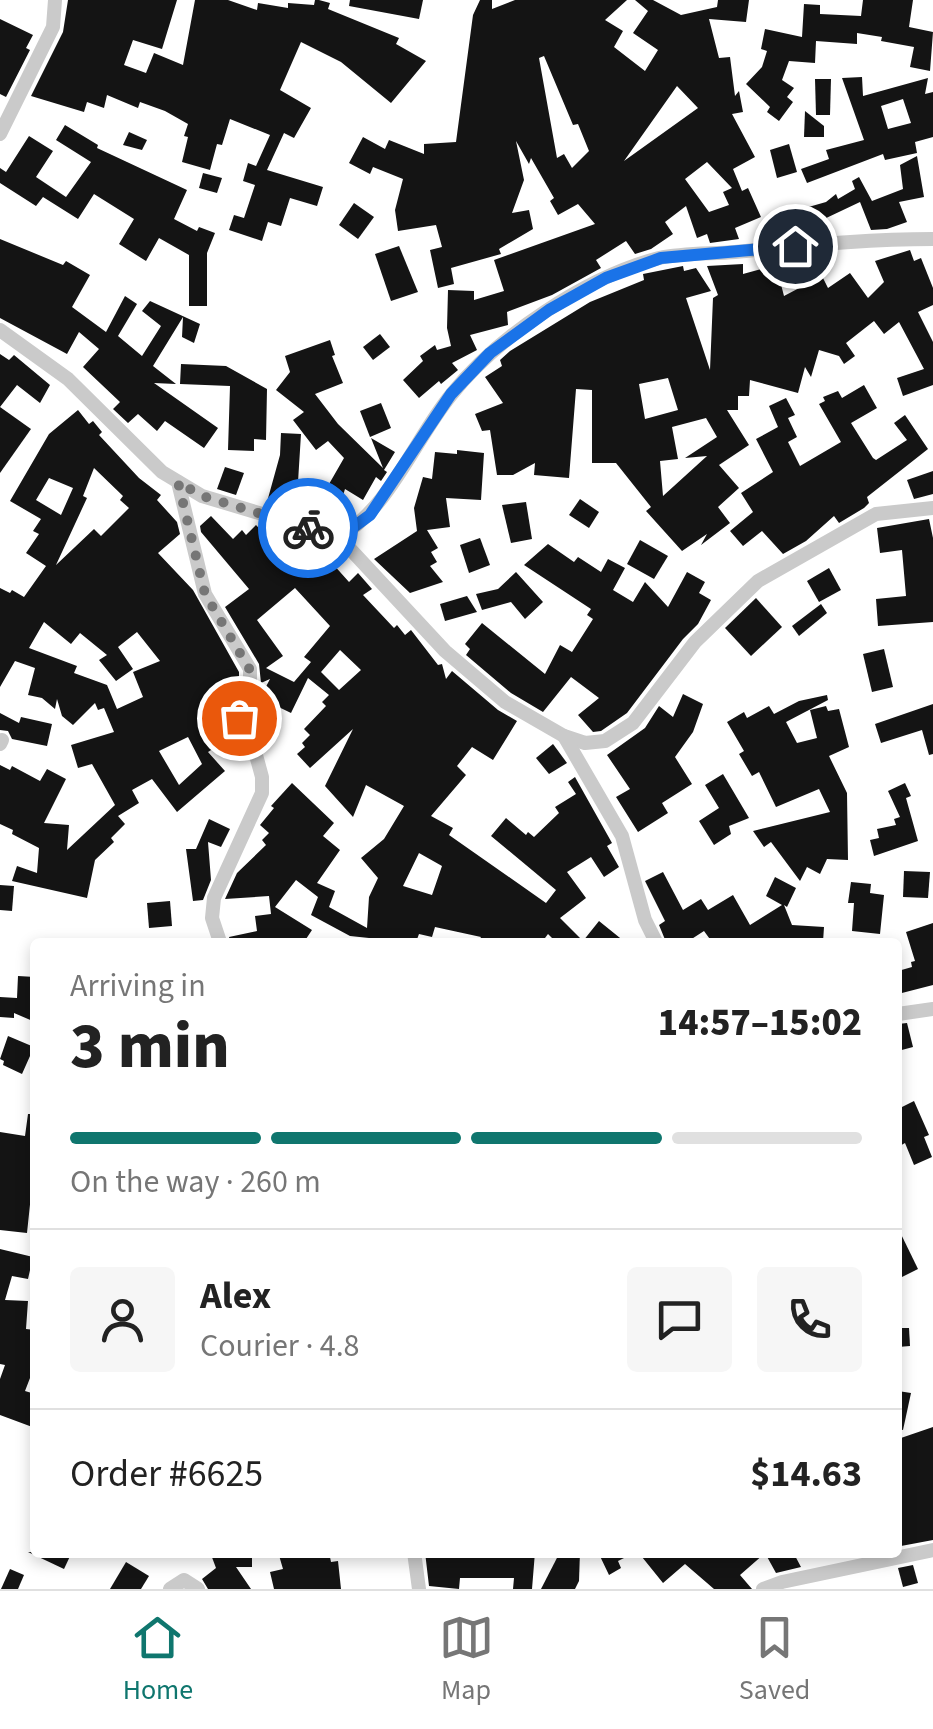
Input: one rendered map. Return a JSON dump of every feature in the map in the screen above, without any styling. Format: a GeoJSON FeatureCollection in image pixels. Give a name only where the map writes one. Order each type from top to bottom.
{"type":"FeatureCollection","features":[{"type":"Feature","properties":{"kind":"street"},"geometry":{"type":"LineString","coordinates":[[0,134],[52,27],[55,0]]}},
{"type":"Feature","properties":{"kind":"street"},"geometry":{"type":"LineString","coordinates":[[340,537],[370,515],[451,394],[490,353],[549,310],[606,278],[661,258],[868,239],[933,239]]}},
{"type":"Feature","properties":{"kind":"street"},"geometry":{"type":"LineString","coordinates":[[0,330],[68,379],[162,472],[178,482],[202,496],[340,537],[446,652],[506,702],[564,736],[585,742],[605,741],[633,723],[696,642],[758,581],[876,514],[933,508]]}},
{"type":"Feature","properties":{"kind":"street"},"geometry":{"type":"LineString","coordinates":[[178,482],[205,594],[250,670],[250,687],[237,706],[262,777],[262,793],[214,898],[212,918],[219,938]]}},
{"type":"Feature","properties":{"kind":"street"},"geometry":{"type":"LineString","coordinates":[[564,736],[622,836],[645,920],[654,938]]}},
{"type":"Feature","properties":{"kind":"street"},"geometry":{"type":"LineString","coordinates":[[902,1013],[933,1009]]}},
{"type":"Feature","properties":{"kind":"street"},"geometry":{"type":"LineString","coordinates":[[902,1557],[933,1550]]}},
{"type":"Feature","properties":{"kind":"street"},"geometry":{"type":"LineString","coordinates":[[415,1558],[419,1589]]}},
{"type":"Feature","properties":{"kind":"street"},"geometry":{"type":"LineString","coordinates":[[763,1589],[895,1558]]}},
{"type":"Feature","properties":{"kind":"street"},"geometry":{"type":"LineString","coordinates":[[170,1589],[184,1580],[198,1589]]}},
{"type":"Feature","properties":{"kind":"building"},"geometry":{"type":"Polygon","coordinates":[[[68,0],[177,0],[162,49],[133,40],[124,65],[146,73],[154,53],[183,65],[195,0],[228,0],[257,10],[258,3],[288,8],[288,3],[314,5],[319,0],[330,3],[328,9],[399,38],[396,44],[426,61],[391,103],[341,62],[301,42],[280,90],[311,108],[294,138],[284,133],[267,170],[323,187],[317,206],[290,198],[281,226],[268,222],[262,241],[229,230],[234,215],[244,218],[255,185],[243,181],[248,163],[256,166],[270,135],[230,119],[210,170],[182,162],[188,124],[165,111],[140,102],[138,108],[107,95],[104,108],[87,102],[84,112],[31,96],[63,32],[68,0]]]}},
{"type":"Feature","properties":{"kind":"building"},"geometry":{"type":"Polygon","coordinates":[[[350,0],[423,0],[419,19],[349,6],[350,0]]]}},
{"type":"Feature","properties":{"kind":"building"},"geometry":{"type":"Polygon","coordinates":[[[480,0],[492,0],[492,9],[515,0],[627,0],[605,20],[623,31],[614,47],[645,71],[658,50],[633,33],[648,11],[635,0],[653,0],[681,15],[717,7],[718,0],[749,0],[746,22],[709,19],[719,58],[730,57],[735,96],[739,91],[743,112],[732,114],[755,157],[733,169],[742,191],[748,188],[761,217],[735,228],[739,239],[710,243],[707,234],[697,238],[686,206],[665,222],[673,234],[651,249],[635,254],[626,241],[596,260],[601,268],[552,295],[507,312],[508,325],[470,335],[477,350],[452,363],[458,370],[419,398],[403,380],[423,361],[420,356],[435,345],[437,350],[451,346],[447,328],[448,290],[474,291],[474,300],[504,291],[494,260],[595,224],[578,204],[558,215],[550,201],[554,198],[531,158],[529,164],[516,141],[524,180],[512,213],[529,210],[533,229],[499,249],[501,254],[451,268],[454,284],[438,288],[430,250],[442,247],[436,225],[398,231],[395,210],[403,179],[373,167],[370,174],[349,163],[363,137],[385,149],[389,140],[424,154],[424,144],[456,142],[473,15],[480,0]],[[544,56],[539,58],[557,158],[564,154],[572,168],[589,151],[578,124],[573,125],[544,56]],[[677,86],[624,161],[698,108],[677,86]],[[707,162],[685,179],[709,212],[729,205],[723,192],[732,188],[707,162]]]}},
{"type":"Feature","properties":{"kind":"building"},"geometry":{"type":"Polygon","coordinates":[[[863,0],[913,0],[909,27],[933,32],[930,71],[910,67],[914,47],[881,41],[882,37],[857,33],[857,44],[816,41],[815,63],[789,61],[782,80],[794,88],[787,97],[793,102],[779,121],[767,112],[770,107],[746,84],[762,67],[767,51],[761,49],[765,29],[802,37],[804,4],[820,5],[820,14],[861,16],[863,0]]]}},
{"type":"Feature","properties":{"kind":"building"},"geometry":{"type":"Polygon","coordinates":[[[0,19],[33,35],[26,48],[30,50],[6,97],[0,94],[0,19]]]}},
{"type":"Feature","properties":{"kind":"building"},"geometry":{"type":"Polygon","coordinates":[[[862,77],[863,96],[928,78],[925,94],[933,92],[933,137],[915,142],[917,153],[885,160],[883,154],[807,183],[801,169],[829,159],[826,150],[864,140],[842,78],[862,77]],[[903,99],[881,106],[888,129],[911,123],[903,99]]]}},
{"type":"Feature","properties":{"kind":"building"},"geometry":{"type":"Polygon","coordinates":[[[815,79],[831,79],[830,115],[816,115],[815,79]]]}},
{"type":"Feature","properties":{"kind":"building"},"geometry":{"type":"Polygon","coordinates":[[[805,111],[824,126],[824,137],[804,137],[805,111]]]}},
{"type":"Feature","properties":{"kind":"building"},"geometry":{"type":"Polygon","coordinates":[[[65,125],[98,145],[97,148],[187,190],[174,219],[197,231],[199,227],[215,233],[207,253],[207,306],[189,306],[189,255],[159,238],[146,261],[119,244],[134,219],[94,194],[78,219],[43,197],[36,206],[0,183],[0,168],[6,172],[29,136],[53,151],[36,177],[66,197],[91,162],[56,140],[65,125]]]}},
{"type":"Feature","properties":{"kind":"building"},"geometry":{"type":"Polygon","coordinates":[[[129,132],[147,140],[142,150],[123,145],[129,132]]]}},
{"type":"Feature","properties":{"kind":"building"},"geometry":{"type":"Polygon","coordinates":[[[789,144],[797,172],[777,178],[770,150],[789,144]]]}},
{"type":"Feature","properties":{"kind":"building"},"geometry":{"type":"Polygon","coordinates":[[[917,156],[924,197],[899,202],[907,222],[871,230],[860,202],[822,220],[825,230],[806,235],[798,210],[826,202],[836,194],[838,199],[855,189],[852,181],[859,177],[872,201],[903,189],[900,165],[917,156]]]}},
{"type":"Feature","properties":{"kind":"building"},"geometry":{"type":"Polygon","coordinates":[[[203,173],[222,178],[217,193],[199,188],[203,173]]]}},
{"type":"Feature","properties":{"kind":"building"},"geometry":{"type":"Polygon","coordinates":[[[354,203],[374,217],[358,239],[339,225],[354,203]]]}},
{"type":"Feature","properties":{"kind":"building"},"geometry":{"type":"Polygon","coordinates":[[[0,239],[63,265],[66,261],[90,275],[72,307],[106,332],[125,296],[137,304],[118,336],[142,356],[161,326],[142,311],[150,301],[200,324],[194,343],[182,337],[183,317],[153,366],[176,384],[154,383],[218,428],[204,448],[165,421],[157,431],[138,414],[128,423],[113,409],[120,402],[83,367],[99,349],[79,332],[67,354],[0,318],[0,239]]]}},
{"type":"Feature","properties":{"kind":"building"},"geometry":{"type":"Polygon","coordinates":[[[399,246],[418,292],[391,301],[375,254],[399,246]]]}},
{"type":"Feature","properties":{"kind":"building"},"geometry":{"type":"Polygon","coordinates":[[[910,250],[914,261],[921,258],[933,288],[933,305],[918,312],[933,342],[933,385],[903,396],[897,378],[924,369],[899,322],[884,334],[874,321],[846,343],[855,356],[844,364],[839,356],[819,350],[811,377],[805,367],[798,393],[750,380],[749,396],[738,396],[738,410],[727,410],[749,445],[719,465],[739,488],[718,507],[730,523],[701,545],[707,534],[682,551],[646,511],[651,507],[616,463],[592,463],[592,390],[576,389],[569,478],[534,475],[535,463],[513,475],[497,475],[490,430],[482,431],[475,414],[503,403],[485,377],[502,366],[500,360],[510,351],[590,302],[644,280],[643,274],[683,266],[684,271],[696,268],[711,291],[686,298],[710,370],[713,298],[718,295],[707,266],[743,264],[743,274],[776,265],[784,296],[822,276],[828,288],[850,273],[868,298],[884,282],[875,261],[910,250]],[[668,378],[639,384],[645,419],[678,410],[668,378]],[[706,418],[672,427],[678,459],[660,461],[663,496],[707,456],[685,458],[717,437],[706,418]]]}},
{"type":"Feature","properties":{"kind":"building"},"geometry":{"type":"Polygon","coordinates":[[[380,334],[390,347],[373,360],[363,347],[380,334]]]}},
{"type":"Feature","properties":{"kind":"building"},"geometry":{"type":"Polygon","coordinates":[[[330,340],[343,383],[315,394],[338,424],[383,468],[371,438],[395,452],[381,481],[376,477],[363,500],[345,489],[334,524],[267,502],[280,455],[281,433],[301,434],[298,482],[325,491],[344,458],[328,441],[316,450],[293,420],[304,412],[276,390],[290,372],[285,356],[330,340]]]}},
{"type":"Feature","properties":{"kind":"building"},"geometry":{"type":"Polygon","coordinates":[[[0,354],[9,360],[14,355],[50,385],[40,403],[17,385],[0,407],[0,354]]]}},
{"type":"Feature","properties":{"kind":"building"},"geometry":{"type":"Polygon","coordinates":[[[181,364],[226,366],[267,389],[266,440],[254,439],[254,451],[228,450],[230,386],[180,384],[181,364]]]}},
{"type":"Feature","properties":{"kind":"building"},"geometry":{"type":"Polygon","coordinates":[[[864,385],[877,408],[851,423],[873,458],[876,460],[907,440],[894,423],[905,415],[928,449],[867,497],[869,503],[864,508],[839,523],[834,516],[806,541],[783,554],[762,531],[743,546],[730,531],[753,512],[741,493],[773,472],[756,439],[778,427],[769,406],[786,398],[795,415],[788,418],[797,437],[788,442],[800,466],[841,442],[819,404],[825,401],[823,397],[838,391],[842,398],[864,385]]]}},
{"type":"Feature","properties":{"kind":"building"},"geometry":{"type":"Polygon","coordinates":[[[381,403],[391,428],[370,437],[360,411],[381,403]]]}},
{"type":"Feature","properties":{"kind":"building"},"geometry":{"type":"Polygon","coordinates":[[[0,407],[31,429],[0,473],[0,407]]]}},
{"type":"Feature","properties":{"kind":"building"},"geometry":{"type":"Polygon","coordinates":[[[78,410],[89,424],[93,421],[102,432],[99,435],[139,478],[161,495],[157,500],[177,522],[180,534],[158,553],[193,590],[239,672],[239,684],[231,696],[219,701],[224,709],[219,712],[233,736],[208,752],[225,771],[177,812],[152,779],[132,790],[139,803],[118,816],[125,824],[111,838],[114,842],[95,860],[87,898],[12,881],[17,866],[37,873],[39,848],[0,824],[0,765],[10,770],[12,766],[40,781],[47,769],[66,779],[44,823],[69,825],[67,850],[115,805],[92,764],[78,768],[71,745],[114,732],[104,708],[98,710],[95,703],[73,725],[62,716],[57,699],[55,709],[42,698],[28,695],[35,668],[15,661],[0,687],[0,588],[24,597],[46,566],[26,553],[39,534],[33,531],[41,519],[10,501],[49,434],[78,410]],[[94,468],[83,496],[87,498],[56,565],[94,529],[101,536],[129,508],[120,500],[123,496],[94,468]],[[49,478],[36,500],[61,515],[73,488],[49,478]],[[44,622],[29,648],[77,666],[74,673],[107,685],[117,709],[143,697],[133,672],[160,661],[137,632],[118,647],[133,669],[116,681],[99,660],[107,655],[80,633],[71,644],[44,622]],[[188,737],[159,751],[179,785],[202,764],[188,737]]]}},
{"type":"Feature","properties":{"kind":"building"},"geometry":{"type":"Polygon","coordinates":[[[457,450],[484,453],[481,500],[446,498],[450,527],[427,530],[438,548],[431,552],[437,562],[430,566],[443,582],[410,593],[374,559],[417,531],[414,508],[423,477],[432,479],[435,452],[457,454],[457,450]]]}},
{"type":"Feature","properties":{"kind":"building"},"geometry":{"type":"Polygon","coordinates":[[[225,467],[244,473],[236,495],[217,489],[225,467]]]}},
{"type":"Feature","properties":{"kind":"building"},"geometry":{"type":"Polygon","coordinates":[[[933,471],[933,494],[914,499],[907,480],[933,471]]]}},
{"type":"Feature","properties":{"kind":"building"},"geometry":{"type":"Polygon","coordinates":[[[580,499],[599,512],[589,528],[569,515],[580,499]]]}},
{"type":"Feature","properties":{"kind":"building"},"geometry":{"type":"Polygon","coordinates":[[[526,502],[532,539],[511,543],[502,505],[526,502]]]}},
{"type":"Feature","properties":{"kind":"building"},"geometry":{"type":"Polygon","coordinates":[[[211,516],[233,539],[242,530],[246,535],[256,525],[273,543],[279,537],[290,547],[297,539],[315,556],[323,547],[336,559],[332,563],[349,582],[358,573],[372,589],[363,595],[394,628],[397,625],[405,635],[411,630],[438,665],[442,664],[446,679],[452,671],[517,721],[493,760],[472,747],[457,766],[466,775],[431,816],[453,828],[449,835],[546,903],[556,890],[491,836],[506,818],[534,837],[559,813],[555,807],[576,794],[568,782],[575,777],[612,843],[607,846],[619,867],[604,877],[591,857],[567,872],[586,898],[560,918],[580,938],[552,938],[548,934],[545,938],[480,938],[435,927],[432,937],[350,936],[311,915],[318,897],[296,880],[275,907],[312,930],[307,938],[229,938],[257,931],[255,916],[271,914],[269,896],[225,899],[237,873],[266,845],[262,840],[269,833],[260,825],[292,783],[334,823],[323,836],[340,850],[317,883],[335,891],[329,907],[367,928],[369,897],[378,878],[361,858],[384,839],[404,806],[366,785],[353,817],[325,786],[353,729],[310,768],[297,754],[310,735],[304,729],[326,706],[322,702],[329,695],[308,678],[291,713],[260,698],[270,679],[261,683],[259,664],[225,607],[249,589],[200,526],[211,516]],[[295,588],[257,620],[283,656],[266,668],[294,682],[311,662],[304,657],[330,626],[295,588]],[[340,650],[321,672],[339,690],[361,670],[340,650]],[[419,853],[403,886],[432,895],[442,866],[419,853]]]}},
{"type":"Feature","properties":{"kind":"building"},"geometry":{"type":"Polygon","coordinates":[[[929,519],[933,538],[933,622],[878,626],[876,599],[906,596],[902,550],[880,553],[877,528],[929,519]]]}},
{"type":"Feature","properties":{"kind":"building"},"geometry":{"type":"Polygon","coordinates":[[[480,538],[490,565],[469,573],[460,545],[480,538]]]}},
{"type":"Feature","properties":{"kind":"building"},"geometry":{"type":"Polygon","coordinates":[[[640,540],[668,556],[654,579],[627,564],[640,540]]]}},
{"type":"Feature","properties":{"kind":"building"},"geometry":{"type":"Polygon","coordinates":[[[548,544],[574,562],[578,557],[601,572],[608,559],[625,568],[613,590],[633,602],[645,582],[668,607],[687,572],[705,582],[699,593],[711,600],[698,624],[627,713],[601,731],[593,732],[578,715],[599,698],[571,677],[543,712],[511,693],[466,655],[470,649],[465,644],[482,623],[545,674],[560,645],[572,652],[593,619],[587,615],[591,609],[524,565],[548,544]]]}},
{"type":"Feature","properties":{"kind":"building"},"geometry":{"type":"Polygon","coordinates":[[[829,568],[841,590],[819,602],[807,581],[829,568]]]}},
{"type":"Feature","properties":{"kind":"building"},"geometry":{"type":"Polygon","coordinates":[[[516,572],[543,602],[525,619],[511,602],[482,610],[476,594],[498,589],[516,572]]]}},
{"type":"Feature","properties":{"kind":"building"},"geometry":{"type":"Polygon","coordinates":[[[467,596],[477,612],[445,621],[440,604],[467,596]]]}},
{"type":"Feature","properties":{"kind":"building"},"geometry":{"type":"Polygon","coordinates":[[[756,598],[782,627],[751,656],[725,628],[756,598]]]}},
{"type":"Feature","properties":{"kind":"building"},"geometry":{"type":"Polygon","coordinates":[[[821,604],[827,613],[799,636],[792,626],[821,604]]]}},
{"type":"Feature","properties":{"kind":"building"},"geometry":{"type":"Polygon","coordinates":[[[884,649],[893,687],[872,692],[863,654],[884,649]]]}},
{"type":"Feature","properties":{"kind":"building"},"geometry":{"type":"Polygon","coordinates":[[[683,694],[703,704],[693,732],[675,757],[692,784],[662,803],[668,813],[638,832],[616,797],[630,789],[607,755],[645,728],[659,706],[673,717],[683,694]]]}},
{"type":"Feature","properties":{"kind":"building"},"geometry":{"type":"Polygon","coordinates":[[[827,695],[828,700],[786,722],[797,743],[817,738],[810,710],[826,706],[828,711],[839,709],[849,747],[829,756],[847,793],[848,860],[827,859],[820,874],[807,867],[800,881],[771,842],[764,847],[753,831],[830,812],[819,789],[776,807],[759,772],[752,776],[739,754],[744,751],[727,722],[744,712],[747,718],[769,706],[774,714],[799,701],[827,695]]]}},
{"type":"Feature","properties":{"kind":"building"},"geometry":{"type":"Polygon","coordinates":[[[933,704],[933,754],[929,755],[922,730],[881,743],[875,724],[933,704]]]}},
{"type":"Feature","properties":{"kind":"building"},"geometry":{"type":"Polygon","coordinates":[[[0,713],[19,723],[21,717],[52,724],[47,746],[12,739],[8,731],[0,730],[0,713]]]}},
{"type":"Feature","properties":{"kind":"building"},"geometry":{"type":"Polygon","coordinates":[[[553,744],[567,763],[549,774],[536,758],[553,744]]]}},
{"type":"Feature","properties":{"kind":"building"},"geometry":{"type":"Polygon","coordinates":[[[723,774],[749,818],[729,826],[731,834],[714,845],[699,821],[719,808],[705,785],[723,774]]]}},
{"type":"Feature","properties":{"kind":"building"},"geometry":{"type":"Polygon","coordinates":[[[905,783],[911,796],[906,798],[918,841],[874,856],[870,840],[879,838],[877,829],[896,825],[894,819],[900,817],[888,791],[905,783]]]}},
{"type":"Feature","properties":{"kind":"building"},"geometry":{"type":"Polygon","coordinates":[[[209,819],[230,829],[221,847],[208,842],[211,880],[203,900],[193,901],[186,849],[196,849],[209,819]]]}},
{"type":"Feature","properties":{"kind":"building"},"geometry":{"type":"Polygon","coordinates":[[[904,871],[930,872],[928,898],[903,897],[904,871]]]}},
{"type":"Feature","properties":{"kind":"building"},"geometry":{"type":"Polygon","coordinates":[[[663,872],[683,910],[701,899],[708,910],[733,895],[750,925],[782,905],[766,896],[775,877],[796,888],[787,907],[784,905],[792,925],[824,927],[823,938],[709,938],[704,931],[693,938],[664,938],[659,925],[665,921],[645,881],[663,872]]]}},
{"type":"Feature","properties":{"kind":"building"},"geometry":{"type":"Polygon","coordinates":[[[851,882],[871,884],[870,893],[884,895],[880,934],[852,931],[854,903],[848,903],[851,882]]]}},
{"type":"Feature","properties":{"kind":"building"},"geometry":{"type":"Polygon","coordinates":[[[0,885],[14,886],[12,911],[0,910],[0,885]]]}},
{"type":"Feature","properties":{"kind":"building"},"geometry":{"type":"Polygon","coordinates":[[[170,901],[172,926],[149,928],[147,903],[170,901]]]}},
{"type":"Feature","properties":{"kind":"building"},"geometry":{"type":"Polygon","coordinates":[[[599,921],[620,938],[585,938],[599,921]]]}},
{"type":"Feature","properties":{"kind":"building"},"geometry":{"type":"Polygon","coordinates":[[[933,923],[933,985],[902,993],[902,970],[912,967],[911,962],[915,961],[906,932],[933,923]]]}},
{"type":"Feature","properties":{"kind":"building"},"geometry":{"type":"Polygon","coordinates":[[[18,976],[30,977],[30,1020],[14,1013],[14,1018],[0,1017],[0,997],[17,998],[18,976]]]}},
{"type":"Feature","properties":{"kind":"building"},"geometry":{"type":"Polygon","coordinates":[[[907,1023],[913,1047],[902,1050],[902,1024],[907,1023]]]}},
{"type":"Feature","properties":{"kind":"building"},"geometry":{"type":"Polygon","coordinates":[[[8,1036],[30,1045],[22,1074],[3,1065],[0,1059],[8,1036]]]}},
{"type":"Feature","properties":{"kind":"building"},"geometry":{"type":"Polygon","coordinates":[[[914,1101],[929,1135],[924,1137],[932,1157],[914,1165],[905,1143],[902,1145],[902,1107],[914,1101]]]}},
{"type":"Feature","properties":{"kind":"building"},"geometry":{"type":"Polygon","coordinates":[[[30,1114],[27,1233],[0,1230],[0,1132],[25,1136],[30,1114]]]}},
{"type":"Feature","properties":{"kind":"building"},"geometry":{"type":"Polygon","coordinates":[[[902,1236],[918,1269],[902,1277],[902,1236]]]}},
{"type":"Feature","properties":{"kind":"building"},"geometry":{"type":"Polygon","coordinates":[[[0,1249],[30,1256],[28,1279],[12,1276],[5,1300],[28,1301],[30,1378],[25,1391],[30,1392],[30,1426],[0,1415],[0,1379],[5,1365],[0,1364],[0,1249]]]}},
{"type":"Feature","properties":{"kind":"building"},"geometry":{"type":"Polygon","coordinates":[[[902,1328],[909,1328],[910,1346],[902,1347],[902,1328]]]}},
{"type":"Feature","properties":{"kind":"building"},"geometry":{"type":"Polygon","coordinates":[[[902,1392],[911,1393],[902,1430],[902,1392]]]}},
{"type":"Feature","properties":{"kind":"building"},"geometry":{"type":"Polygon","coordinates":[[[933,1427],[933,1540],[902,1546],[902,1438],[933,1427]]]}},
{"type":"Feature","properties":{"kind":"building"},"geometry":{"type":"Polygon","coordinates":[[[41,1558],[69,1558],[64,1569],[41,1558]]]}},
{"type":"Feature","properties":{"kind":"building"},"geometry":{"type":"Polygon","coordinates":[[[212,1558],[252,1558],[252,1567],[236,1567],[251,1589],[208,1589],[202,1579],[216,1568],[212,1558]]]}},
{"type":"Feature","properties":{"kind":"building"},"geometry":{"type":"Polygon","coordinates":[[[280,1558],[330,1558],[331,1562],[338,1561],[341,1589],[274,1589],[270,1572],[283,1569],[280,1558]]]}},
{"type":"Feature","properties":{"kind":"building"},"geometry":{"type":"Polygon","coordinates":[[[426,1558],[535,1558],[532,1589],[513,1589],[514,1578],[460,1578],[459,1589],[429,1586],[426,1558]]]}},
{"type":"Feature","properties":{"kind":"building"},"geometry":{"type":"Polygon","coordinates":[[[557,1558],[580,1558],[575,1589],[541,1589],[557,1558]]]}},
{"type":"Feature","properties":{"kind":"building"},"geometry":{"type":"Polygon","coordinates":[[[601,1558],[624,1558],[618,1561],[621,1568],[609,1575],[601,1558]]]}},
{"type":"Feature","properties":{"kind":"building"},"geometry":{"type":"Polygon","coordinates":[[[643,1558],[759,1558],[740,1575],[752,1589],[714,1589],[685,1564],[663,1583],[643,1558]]]}},
{"type":"Feature","properties":{"kind":"building"},"geometry":{"type":"Polygon","coordinates":[[[768,1558],[796,1558],[801,1567],[776,1573],[768,1558]]]}},
{"type":"Feature","properties":{"kind":"building"},"geometry":{"type":"Polygon","coordinates":[[[126,1562],[149,1576],[141,1589],[110,1589],[126,1562]]]}},
{"type":"Feature","properties":{"kind":"building"},"geometry":{"type":"Polygon","coordinates":[[[913,1565],[918,1583],[903,1587],[898,1568],[913,1565]]]}},
{"type":"Feature","properties":{"kind":"building"},"geometry":{"type":"Polygon","coordinates":[[[10,1569],[24,1575],[18,1589],[1,1589],[10,1569]]]}},
{"type":"Feature","properties":{"kind":"way so far"},"geometry":{"type":"LineString","coordinates":[[239,718],[237,706],[250,687],[250,670],[205,594],[178,482],[202,496],[308,528]]}},
{"type":"Feature","properties":{"kind":"route"},"geometry":{"type":"LineString","coordinates":[[308,528],[340,537],[356,528],[370,515],[451,394],[490,353],[549,310],[606,278],[661,258],[795,246]]}}]}
